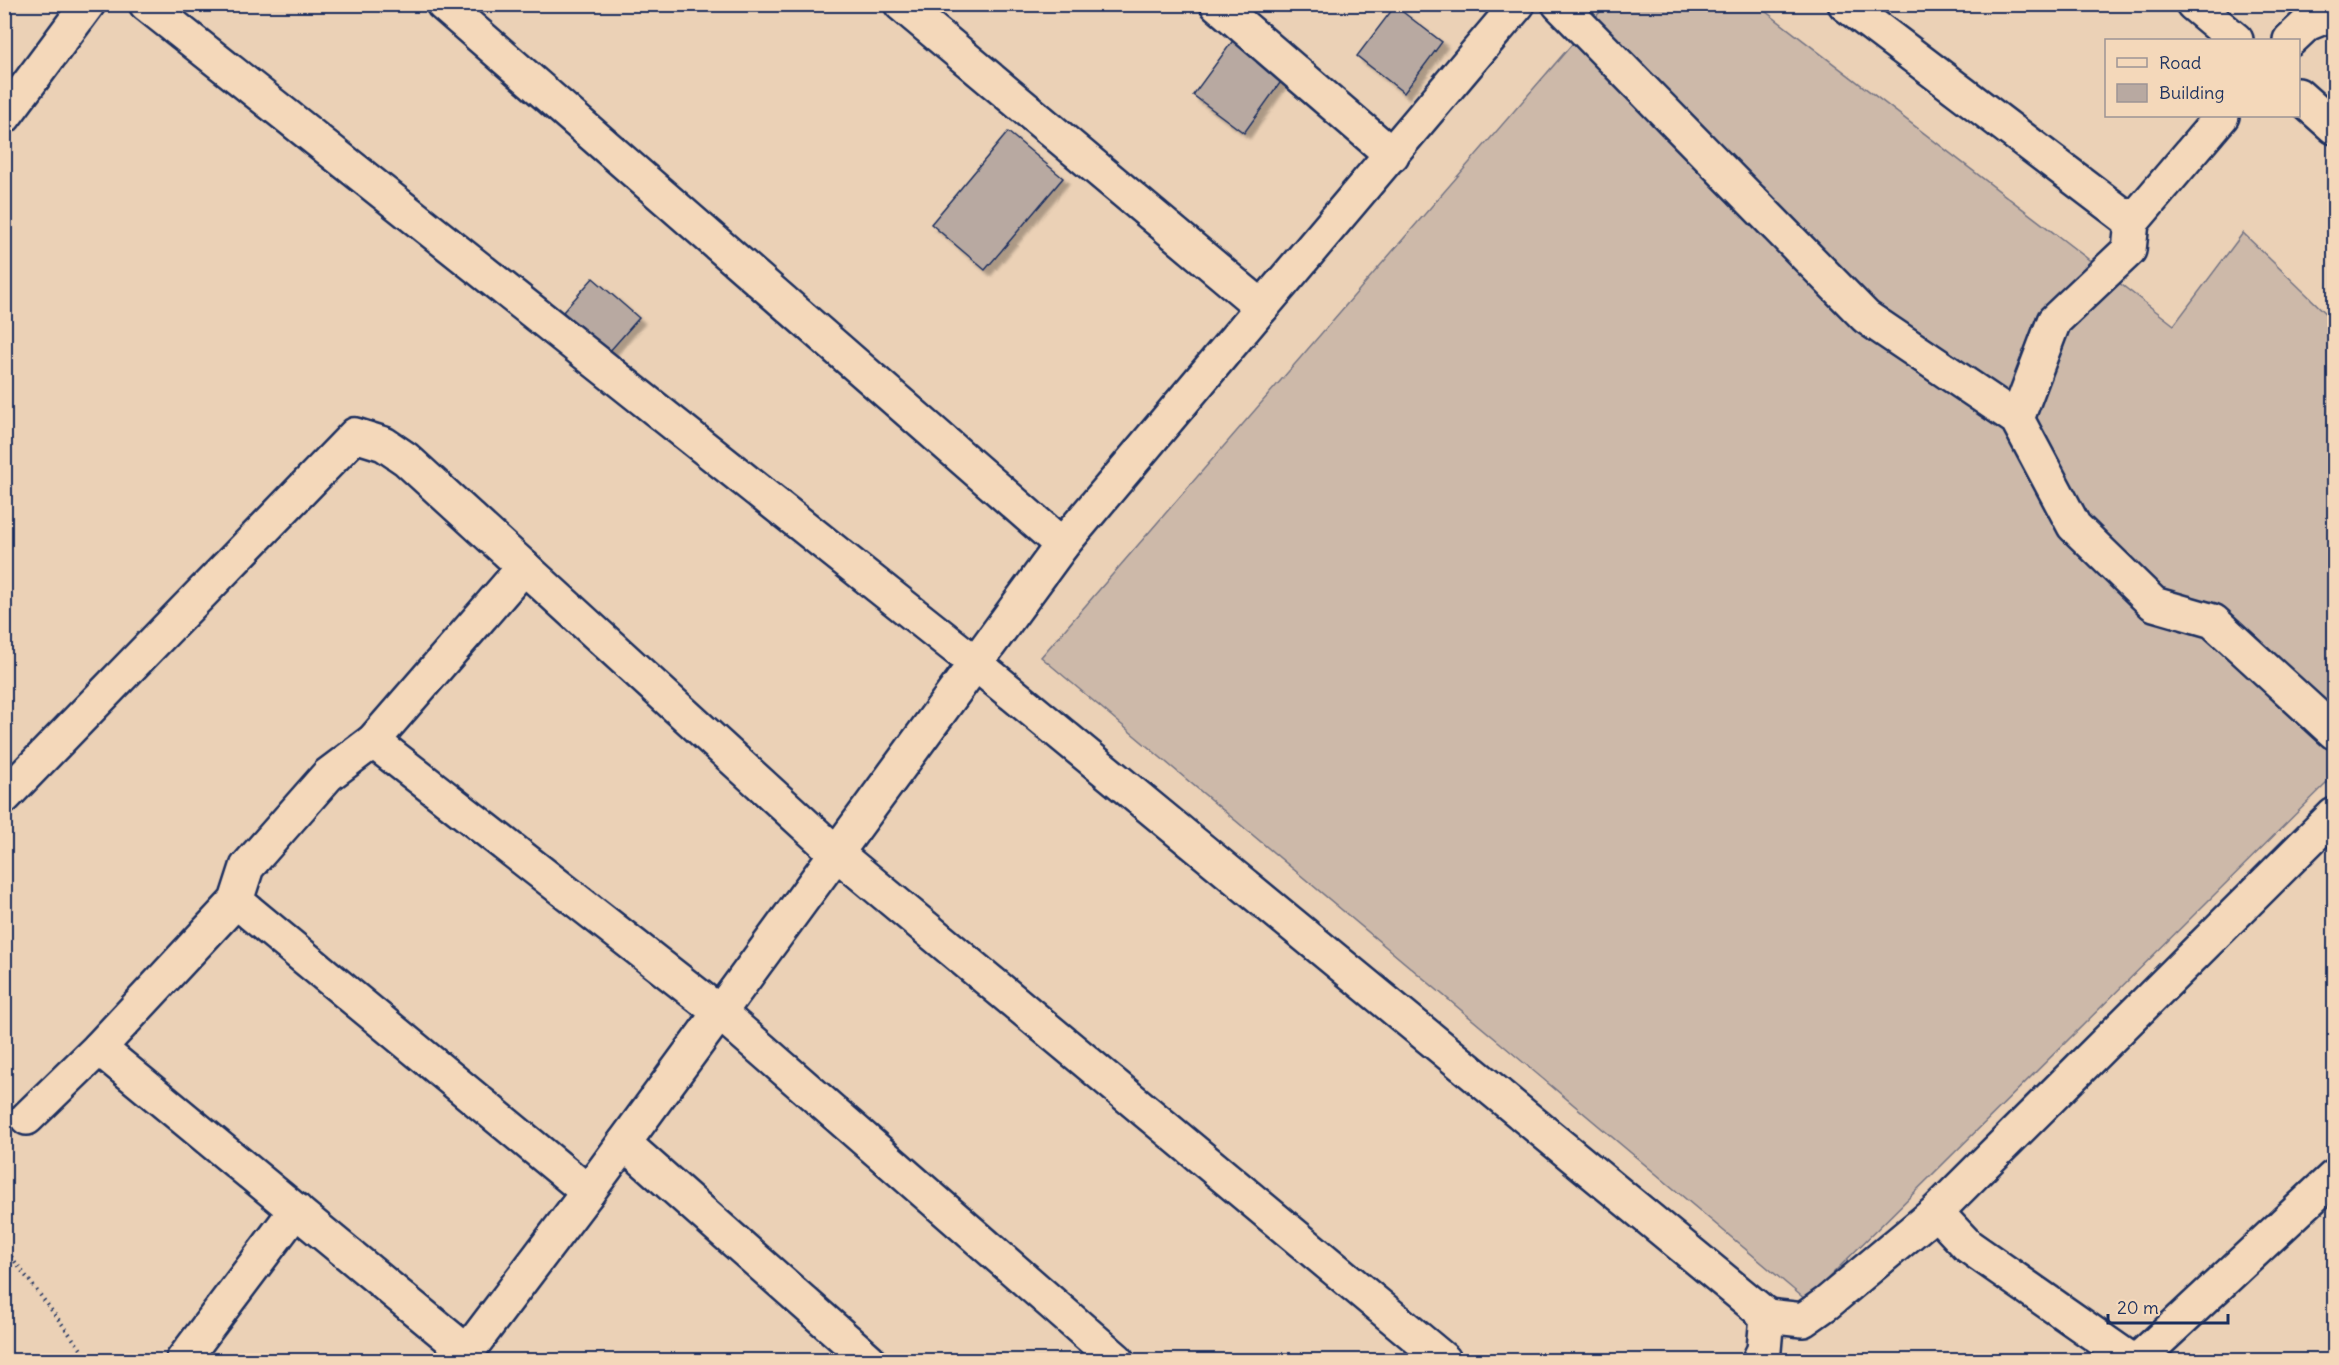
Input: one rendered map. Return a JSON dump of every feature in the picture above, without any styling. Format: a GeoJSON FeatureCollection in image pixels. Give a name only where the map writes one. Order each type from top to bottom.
{"type":"FeatureCollection","features":[{"type":"Feature","properties":{"kind":"street"},"geometry":{"type":"LineString","coordinates":[[4,117],[88,4]]}},
{"type":"Feature","properties":{"kind":"street"},"geometry":{"type":"LineString","coordinates":[[146,4],[975,663],[1767,1316],[1803,1320],[1827,1303],[1936,1212],[2334,815]]}},
{"type":"Feature","properties":{"kind":"street"},"geometry":{"type":"LineString","coordinates":[[442,4],[1062,544]]}},
{"type":"Feature","properties":{"kind":"street"},"geometry":{"type":"LineString","coordinates":[[902,4],[1262,307]]}},
{"type":"Feature","properties":{"kind":"street"},"geometry":{"type":"LineString","coordinates":[[1217,4],[1392,155]]}},
{"type":"Feature","properties":{"kind":"street"},"geometry":{"type":"LineString","coordinates":[[99,1048],[296,1210],[464,1356],[588,1192],[1062,544],[1518,4]]}},
{"type":"Feature","properties":{"kind":"street"},"geometry":{"type":"LineString","coordinates":[[1559,4],[1866,317],[2017,419],[2074,526],[2154,604],[2213,621],[2334,732]]}},
{"type":"Feature","properties":{"kind":"street"},"geometry":{"type":"LineString","coordinates":[[1845,4],[2132,222]]}},
{"type":"Feature","properties":{"kind":"street"},"geometry":{"type":"LineString","coordinates":[[2193,4],[2235,39]]}},
{"type":"Feature","properties":{"kind":"street"},"geometry":{"type":"LineString","coordinates":[[2291,39],[2307,24],[2334,13]]}},
{"type":"Feature","properties":{"kind":"street"},"geometry":{"type":"LineString","coordinates":[[2300,97],[2334,127]]}},
{"type":"Feature","properties":{"kind":"street"},"geometry":{"type":"LineString","coordinates":[[2017,419],[2054,321],[2129,250],[2132,222],[2221,117]]}},
{"type":"Feature","properties":{"kind":"street"},"geometry":{"type":"LineString","coordinates":[[4,797],[355,435],[384,444],[406,459],[836,853],[1444,1360]]}},
{"type":"Feature","properties":{"kind":"street"},"geometry":{"type":"LineString","coordinates":[[27,1118],[99,1048],[236,902],[247,867],[328,775],[373,741],[525,567]]}},
{"type":"Feature","properties":{"kind":"street"},"geometry":{"type":"LineString","coordinates":[[373,741],[719,1012],[1117,1360]]}},
{"type":"Feature","properties":{"kind":"street"},"geometry":{"type":"LineString","coordinates":[[236,902],[588,1192]]}},
{"type":"Feature","properties":{"kind":"street"},"geometry":{"type":"LineString","coordinates":[[624,1143],[869,1360]]}},
{"type":"Feature","properties":{"kind":"street"},"geometry":{"type":"LineString","coordinates":[[2138,1360],[2334,1177]]}},
{"type":"Feature","properties":{"kind":"street"},"geometry":{"type":"LineString","coordinates":[[183,1360],[296,1210]]}},
{"type":"Feature","properties":{"kind":"street"},"geometry":{"type":"LineString","coordinates":[[1936,1212],[1968,1246],[2131,1360]]}},
{"type":"Feature","properties":{"kind":"street"},"geometry":{"type":"LineString","coordinates":[[1759,1360],[1764,1350],[1767,1316]]}},
{"type":"Feature","properties":{"kind":"path"},"geometry":{"type":"LineString","coordinates":[[4,1247],[89,1360]]}},
{"type":"Feature","properties":{"kind":"shaded area"},"geometry":{"type":"Polygon","coordinates":[[[1606,5],[1757,5],[2174,325],[2243,233],[2334,321],[2334,776],[1806,1300],[1041,657],[1606,5]]]}},
{"type":"Feature","properties":{"kind":"building"},"geometry":{"type":"Polygon","coordinates":[[[1395,6],[1442,42],[1404,93],[1357,56],[1395,6]]]}},
{"type":"Feature","properties":{"kind":"building"},"geometry":{"type":"Polygon","coordinates":[[[1237,35],[1288,72],[1244,133],[1193,95],[1237,35]]]}},
{"type":"Feature","properties":{"kind":"building"},"geometry":{"type":"Polygon","coordinates":[[[1008,132],[1063,178],[985,270],[931,224],[1008,132]]]}},
{"type":"Feature","properties":{"kind":"building"},"geometry":{"type":"Polygon","coordinates":[[[593,278],[639,318],[609,352],[563,312],[593,278]]]}}]}
